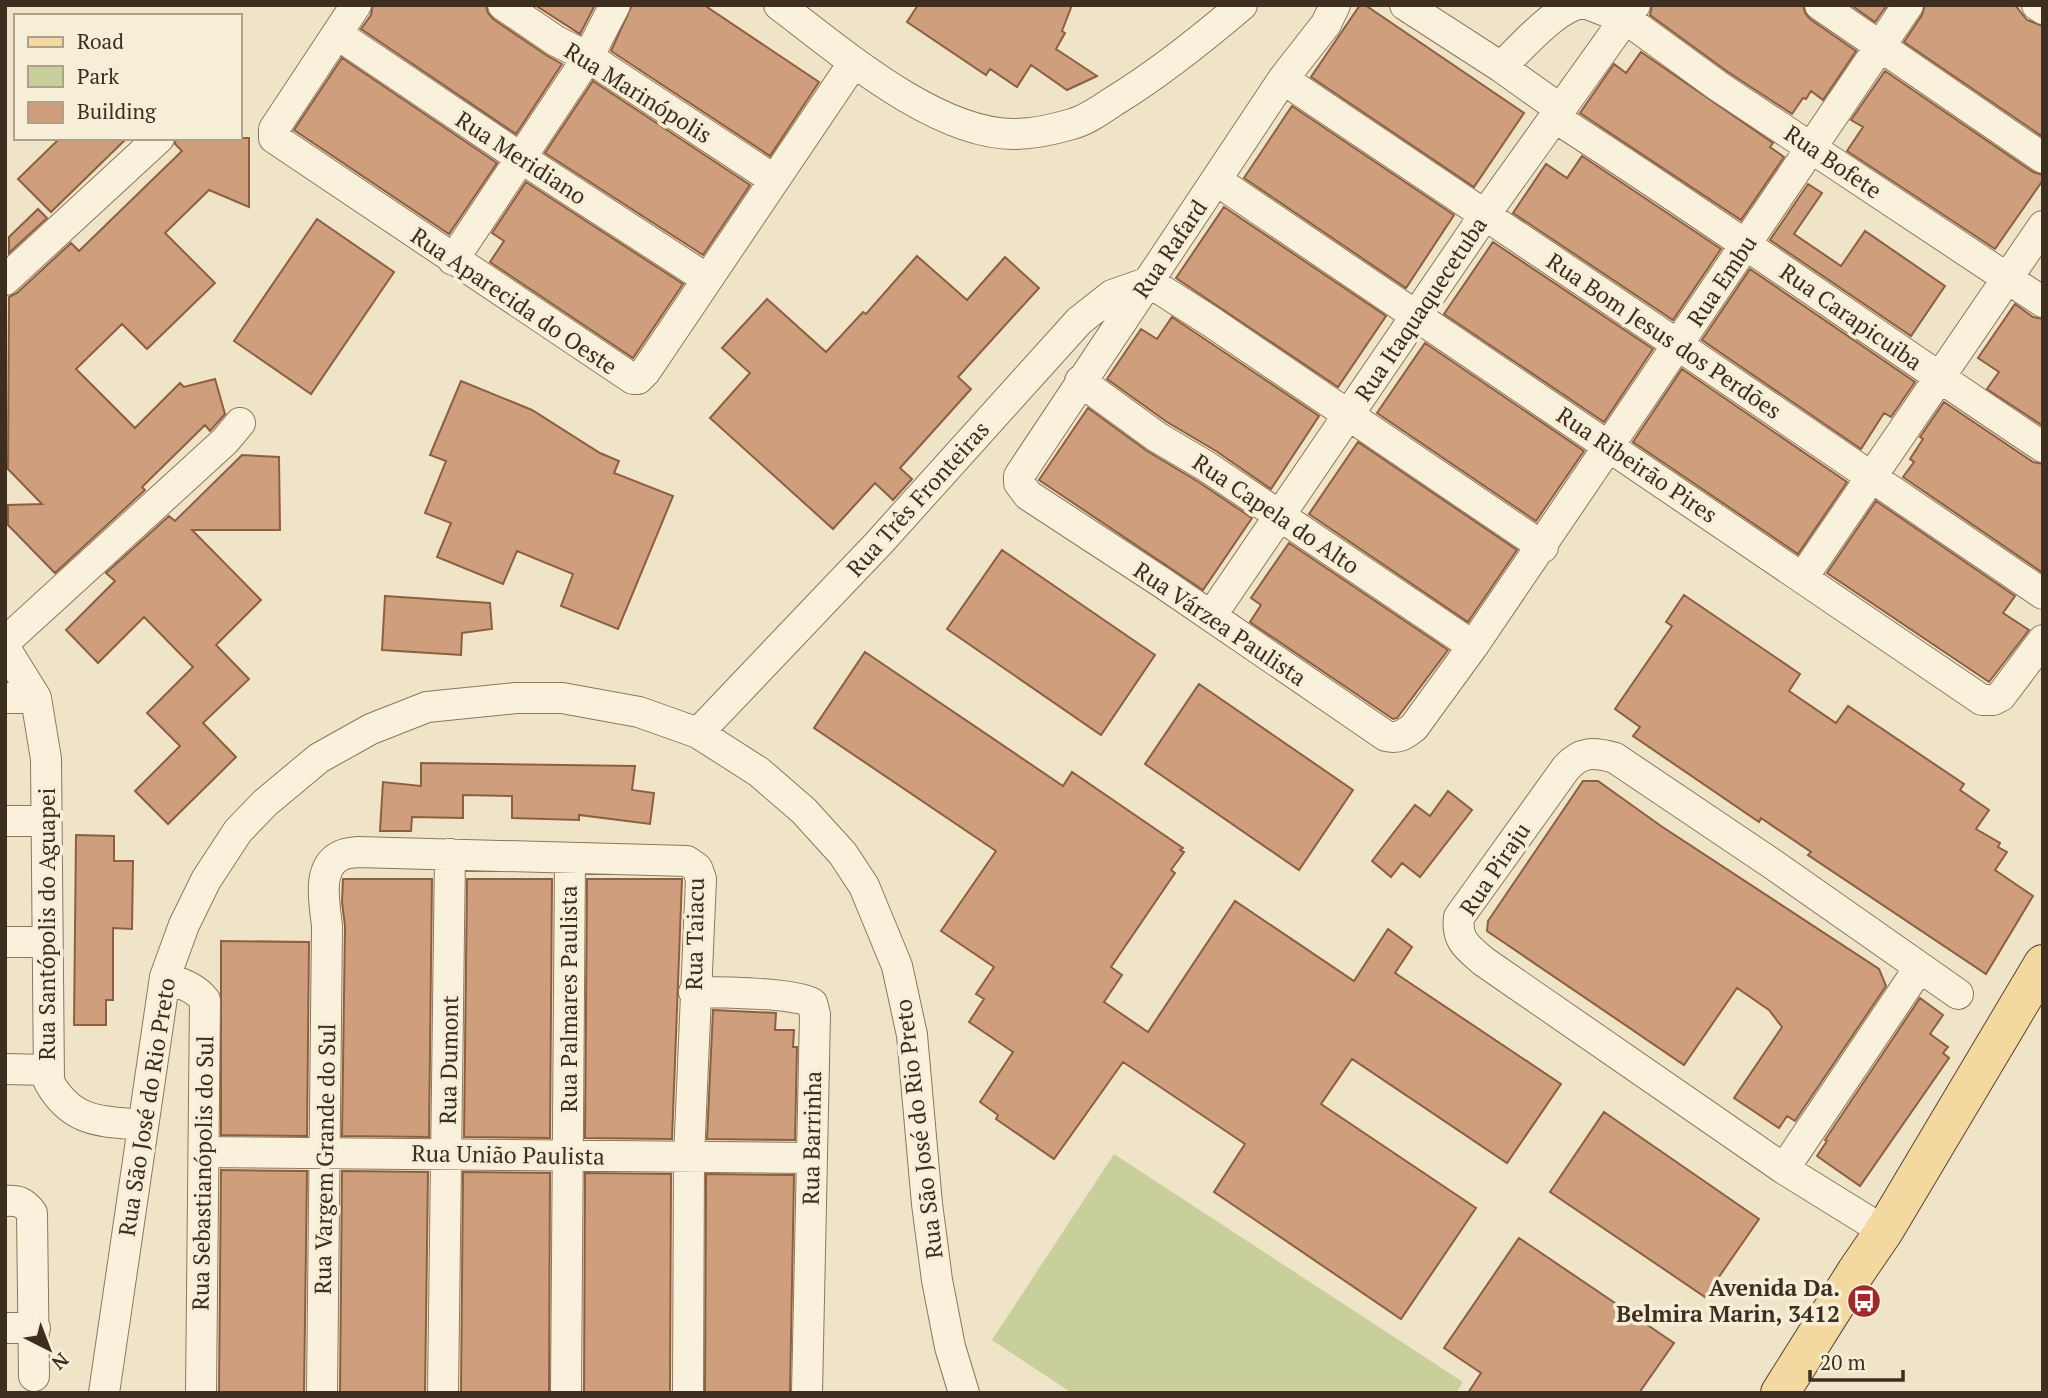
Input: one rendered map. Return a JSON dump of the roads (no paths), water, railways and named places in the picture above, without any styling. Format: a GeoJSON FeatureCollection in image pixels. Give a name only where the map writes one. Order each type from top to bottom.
{"type":"FeatureCollection","features":[{"type":"Feature","properties":{"kind":"main road"},"geometry":{"type":"LineString","coordinates":[[1780,1393],[1884,1231],[2043,964]]}},
{"type":"Feature","properties":{"kind":"street","name":"Rua Aparecida do Oeste"},"geometry":{"type":"LineString","coordinates":[[356,5],[274,129],[274,138],[633,379],[638,379],[645,372],[854,62]]}},
{"type":"Feature","properties":{"kind":"street","name":"Rua Marinópolis"},"geometry":{"type":"LineString","coordinates":[[503,5],[556,41],[588,57],[774,179]]}},
{"type":"Feature","properties":{"kind":"street"},"geometry":{"type":"LineString","coordinates":[[453,260],[588,57],[615,5]]}},
{"type":"Feature","properties":{"kind":"street"},"geometry":{"type":"LineString","coordinates":[[779,5],[854,62],[926,108],[954,121],[987,131],[1015,134],[1074,124],[1105,107],[1173,61],[1242,5]]}},
{"type":"Feature","properties":{"kind":"street","name":"Rua Rafard"},"geometry":{"type":"LineString","coordinates":[[1028,495],[1018,483],[1019,476],[1283,79],[1326,24],[1335,5]]}},
{"type":"Feature","properties":{"kind":"street","name":"Rua Carapicuiba"},"geometry":{"type":"LineString","coordinates":[[1405,5],[1501,66],[1557,113],[2043,447]]}},
{"type":"Feature","properties":{"kind":"street"},"geometry":{"type":"LineString","coordinates":[[1501,66],[1543,28],[1575,5]]}},
{"type":"Feature","properties":{"kind":"street"},"geometry":{"type":"LineString","coordinates":[[1590,5],[1631,12]]}},
{"type":"Feature","properties":{"kind":"street"},"geometry":{"type":"LineString","coordinates":[[1820,5],[2043,158]]}},
{"type":"Feature","properties":{"kind":"street","name":"Rua Embu"},"geometry":{"type":"LineString","coordinates":[[1414,727],[1543,547],[1908,5]]}},
{"type":"Feature","properties":{"kind":"street"},"geometry":{"type":"LineString","coordinates":[[2037,5],[2043,9]]}},
{"type":"Feature","properties":{"kind":"street","name":"Rua Itaquaquecetuba"},"geometry":{"type":"LineString","coordinates":[[1211,616],[1484,216],[1631,12]]}},
{"type":"Feature","properties":{"kind":"street","name":"Rua Bofete"},"geometry":{"type":"LineString","coordinates":[[1631,12],[1718,86],[2043,302]]}},
{"type":"Feature","properties":{"kind":"street","name":"Rua Meridiano"},"geometry":{"type":"LineString","coordinates":[[337,34],[707,279]]}},
{"type":"Feature","properties":{"kind":"street","name":"Rua Bom Jesus dos Perdões"},"geometry":{"type":"LineString","coordinates":[[1283,79],[2043,594]]}},
{"type":"Feature","properties":{"kind":"street"},"geometry":{"type":"LineString","coordinates":[[5,280],[157,140]]}},
{"type":"Feature","properties":{"kind":"street","name":"Rua Ribeirão Pires"},"geometry":{"type":"LineString","coordinates":[[1216,180],[1982,700],[1993,700],[2001,695],[2043,640]]}},
{"type":"Feature","properties":{"kind":"street"},"geometry":{"type":"LineString","coordinates":[[1803,578],[2043,226]]}},
{"type":"Feature","properties":{"kind":"street"},"geometry":{"type":"LineString","coordinates":[[1149,282],[1290,374],[1543,547]]}},
{"type":"Feature","properties":{"kind":"street","name":"Rua Três Fronteiras"},"geometry":{"type":"LineString","coordinates":[[698,733],[878,544],[1079,321],[1112,295],[1149,282]]}},
{"type":"Feature","properties":{"kind":"street","name":"Rua Capela do Alto"},"geometry":{"type":"LineString","coordinates":[[1080,381],[1157,437],[1206,466],[1474,646]]}},
{"type":"Feature","properties":{"kind":"street"},"geometry":{"type":"LineString","coordinates":[[5,642],[225,441],[240,423]]}},
{"type":"Feature","properties":{"kind":"street","name":"Rua Várzea Paulista"},"geometry":{"type":"LineString","coordinates":[[1028,495],[1386,736],[1395,738],[1405,735],[1414,727]]}},
{"type":"Feature","properties":{"kind":"street"},"geometry":{"type":"LineString","coordinates":[[5,648],[36,698]]}},
{"type":"Feature","properties":{"kind":"street"},"geometry":{"type":"LineString","coordinates":[[5,698],[36,698]]}},
{"type":"Feature","properties":{"kind":"street","name":"Rua Santópolis do Aguapei"},"geometry":{"type":"LineString","coordinates":[[36,698],[46,759],[49,1082],[58,1098],[71,1111],[93,1120],[143,1125]]}},
{"type":"Feature","properties":{"kind":"street","name":"Rua São José do Rio Preto"},"geometry":{"type":"LineString","coordinates":[[104,1393],[165,977],[184,925],[206,880],[238,831],[265,803],[319,758],[371,729],[426,707],[516,698],[562,698],[639,712],[698,733],[759,772],[804,811],[843,855],[864,886],[893,956],[906,1000],[912,1035],[927,1204],[937,1280],[950,1347],[964,1393]]}},
{"type":"Feature","properties":{"kind":"street","name":"Rua Piraju"},"geometry":{"type":"LineString","coordinates":[[1884,1231],[1784,1169],[1483,961],[1465,945],[1457,932],[1459,917],[1566,768],[1576,757],[1594,752],[1615,758],[1771,863],[1958,995]]}},
{"type":"Feature","properties":{"kind":"street"},"geometry":{"type":"LineString","coordinates":[[5,821],[46,821]]}},
{"type":"Feature","properties":{"kind":"street","name":"Rua Taiacu"},"geometry":{"type":"LineString","coordinates":[[327,926],[325,879],[331,865],[340,856],[357,852],[687,861],[697,868],[701,879],[694,992],[689,1157],[688,1393]]}},
{"type":"Feature","properties":{"kind":"street","name":"Rua Dumont"},"geometry":{"type":"LineString","coordinates":[[443,1393],[450,854]]}},
{"type":"Feature","properties":{"kind":"street","name":"Rua Palmares Paulista"},"geometry":{"type":"LineString","coordinates":[[566,1393],[570,858]]}},
{"type":"Feature","properties":{"kind":"street","name":"Rua Vargem Grande do Sul"},"geometry":{"type":"LineString","coordinates":[[321,1393],[327,926]]}},
{"type":"Feature","properties":{"kind":"street"},"geometry":{"type":"LineString","coordinates":[[5,942],[47,942]]}},
{"type":"Feature","properties":{"kind":"street"},"geometry":{"type":"LineString","coordinates":[[1784,1169],[1919,968]]}},
{"type":"Feature","properties":{"kind":"street","name":"Rua Sebastianópolis do Sul"},"geometry":{"type":"LineString","coordinates":[[165,977],[200,993],[205,1000],[201,1393]]}},
{"type":"Feature","properties":{"kind":"street","name":"Rua Barrinha"},"geometry":{"type":"LineString","coordinates":[[694,992],[793,997],[813,1004],[815,1014],[807,1393]]}},
{"type":"Feature","properties":{"kind":"street"},"geometry":{"type":"LineString","coordinates":[[5,1069],[47,1070]]}},
{"type":"Feature","properties":{"kind":"street","name":"Rua União Paulista"},"geometry":{"type":"LineString","coordinates":[[204,1153],[811,1158]]}},
{"type":"Feature","properties":{"kind":"street"},"geometry":{"type":"LineString","coordinates":[[5,1201],[17,1200],[26,1205],[32,1213],[34,1376]]}},
{"type":"Feature","properties":{"kind":"street"},"geometry":{"type":"LineString","coordinates":[[5,1328],[35,1328]]}},
{"type":"Feature","properties":{"kind":"place","name":"Avenida Da. Belmira Marin, 3412"},"geometry":{"type":"Point","coordinates":[1864,1301]}}]}
